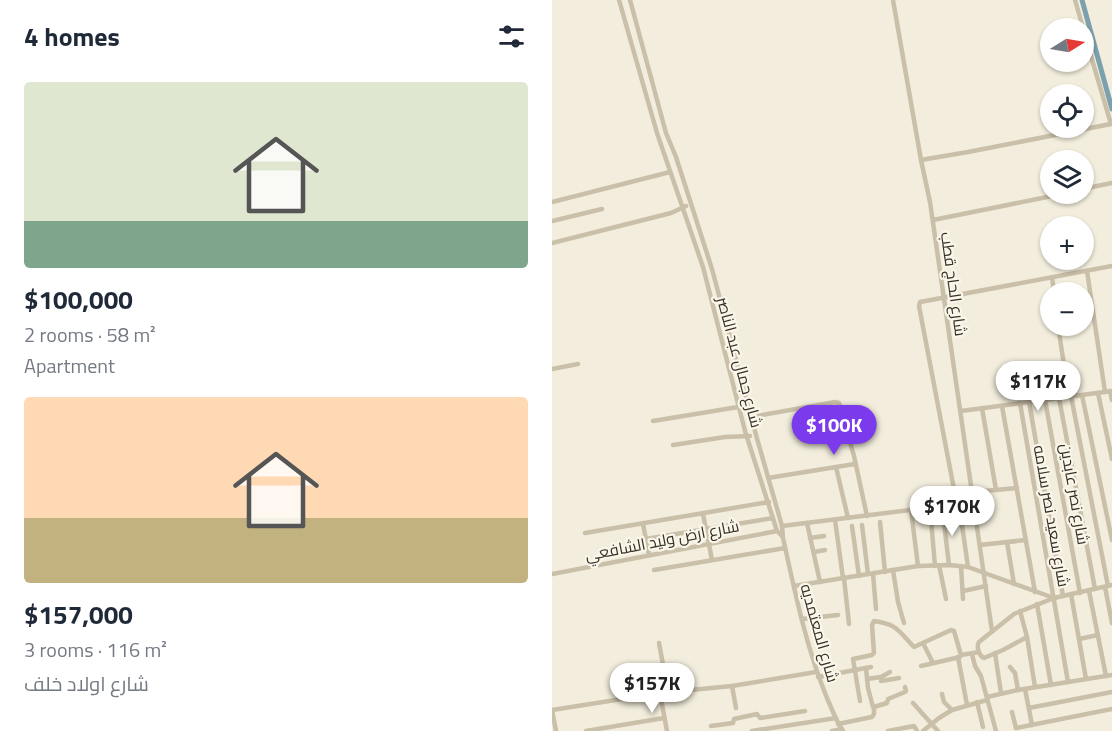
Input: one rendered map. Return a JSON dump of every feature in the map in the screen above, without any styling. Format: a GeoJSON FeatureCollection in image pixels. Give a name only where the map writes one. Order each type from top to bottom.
{"type":"FeatureCollection","features":[{"type":"Feature","properties":{"kind":"street","name":"شارع جمال عبد الناصر"},"geometry":{"type":"LineString","coordinates":[[619,0],[641,80],[703,267],[738,407],[777,531],[783,538]]}},
{"type":"Feature","properties":{"kind":"street","name":"شارع جمال عبد الناصر"},"geometry":{"type":"LineString","coordinates":[[630,0],[666,133],[674,151],[712,269],[782,526],[783,538]]}},
{"type":"Feature","properties":{"kind":"street","name":"شارع الحاج قطب"},"geometry":{"type":"LineString","coordinates":[[893,0],[929,194],[992,631]]}},
{"type":"Feature","properties":{"kind":"street"},"geometry":{"type":"LineString","coordinates":[[1075,0],[1080,18]]}},
{"type":"Feature","properties":{"kind":"street"},"geometry":{"type":"LineString","coordinates":[[921,160],[1112,125],[1094,65]]}},
{"type":"Feature","properties":{"kind":"street"},"geometry":{"type":"LineString","coordinates":[[552,202],[670,172]]}},
{"type":"Feature","properties":{"kind":"street"},"geometry":{"type":"LineString","coordinates":[[1094,187],[1112,183]]}},
{"type":"Feature","properties":{"kind":"street"},"geometry":{"type":"LineString","coordinates":[[933,220],[1040,198]]}},
{"type":"Feature","properties":{"kind":"street"},"geometry":{"type":"LineString","coordinates":[[552,243],[671,213],[691,204]]}},
{"type":"Feature","properties":{"kind":"street"},"geometry":{"type":"LineString","coordinates":[[552,221],[602,209]]}},
{"type":"Feature","properties":{"kind":"street"},"geometry":{"type":"LineString","coordinates":[[968,567],[920,302],[1112,266]]}},
{"type":"Feature","properties":{"kind":"street"},"geometry":{"type":"LineString","coordinates":[[1087,271],[1112,400]]}},
{"type":"Feature","properties":{"kind":"street"},"geometry":{"type":"LineString","coordinates":[[1052,277],[1053,282]]}},
{"type":"Feature","properties":{"kind":"street"},"geometry":{"type":"LineString","coordinates":[[1060,336],[1108,586],[1112,622]]}},
{"type":"Feature","properties":{"kind":"street"},"geometry":{"type":"LineString","coordinates":[[552,369],[578,364]]}},
{"type":"Feature","properties":{"kind":"street"},"geometry":{"type":"LineString","coordinates":[[961,411],[1109,391]]}},
{"type":"Feature","properties":{"kind":"street"},"geometry":{"type":"LineString","coordinates":[[1098,393],[1112,459]]}},
{"type":"Feature","properties":{"kind":"street"},"geometry":{"type":"LineString","coordinates":[[1082,395],[1112,540]]}},
{"type":"Feature","properties":{"kind":"street"},"geometry":{"type":"LineString","coordinates":[[923,731],[952,710],[1001,693],[1109,675],[1098,635],[1059,398]]}},
{"type":"Feature","properties":{"kind":"street","name":"شارع نصر عابدين"},"geometry":{"type":"LineString","coordinates":[[1045,400],[1080,593]]}},
{"type":"Feature","properties":{"kind":"street"},"geometry":{"type":"LineString","coordinates":[[1029,402],[1063,596]]}},
{"type":"Feature","properties":{"kind":"street"},"geometry":{"type":"LineString","coordinates":[[751,417],[839,403],[867,516]]}},
{"type":"Feature","properties":{"kind":"street","name":"شارع سعيد نصر سلامه"},"geometry":{"type":"LineString","coordinates":[[1020,403],[1068,682]]}},
{"type":"Feature","properties":{"kind":"street"},"geometry":{"type":"LineString","coordinates":[[1002,406],[1035,592]]}},
{"type":"Feature","properties":{"kind":"street"},"geometry":{"type":"LineString","coordinates":[[654,421],[738,407]]}},
{"type":"Feature","properties":{"kind":"street"},"geometry":{"type":"LineString","coordinates":[[982,408],[996,490]]}},
{"type":"Feature","properties":{"kind":"street"},"geometry":{"type":"LineString","coordinates":[[673,445],[756,435]]}},
{"type":"Feature","properties":{"kind":"street"},"geometry":{"type":"LineString","coordinates":[[768,478],[855,464]]}},
{"type":"Feature","properties":{"kind":"street"},"geometry":{"type":"LineString","coordinates":[[836,467],[848,518]]}},
{"type":"Feature","properties":{"kind":"street"},"geometry":{"type":"LineString","coordinates":[[973,492],[1017,488]]}},
{"type":"Feature","properties":{"kind":"street"},"geometry":{"type":"LineString","coordinates":[[585,533],[769,502]]}},
{"type":"Feature","properties":{"kind":"street"},"geometry":{"type":"LineString","coordinates":[[782,526],[974,502]]}},
{"type":"Feature","properties":{"kind":"street"},"geometry":{"type":"LineString","coordinates":[[942,507],[949,565]]}},
{"type":"Feature","properties":{"kind":"street"},"geometry":{"type":"LineString","coordinates":[[930,508],[937,566],[946,599]]}},
{"type":"Feature","properties":{"kind":"street"},"geometry":{"type":"LineString","coordinates":[[911,510],[918,566]]}},
{"type":"Feature","properties":{"kind":"street"},"geometry":{"type":"LineString","coordinates":[[703,514],[712,560]]}},
{"type":"Feature","properties":{"kind":"street"},"geometry":{"type":"LineString","coordinates":[[646,538],[773,518]]}},
{"type":"Feature","properties":{"kind":"street"},"geometry":{"type":"LineString","coordinates":[[835,520],[849,624]]}},
{"type":"Feature","properties":{"kind":"street"},"geometry":{"type":"LineString","coordinates":[[879,522],[885,572]]}},
{"type":"Feature","properties":{"kind":"street"},"geometry":{"type":"LineString","coordinates":[[807,523],[820,582]]}},
{"type":"Feature","properties":{"kind":"street"},"geometry":{"type":"LineString","coordinates":[[643,524],[649,555]]}},
{"type":"Feature","properties":{"kind":"street"},"geometry":{"type":"LineString","coordinates":[[862,525],[876,609]]}},
{"type":"Feature","properties":{"kind":"street"},"geometry":{"type":"LineString","coordinates":[[852,526],[859,576]]}},
{"type":"Feature","properties":{"kind":"street","name":"شارع ارض وليد الشافعي"},"geometry":{"type":"LineString","coordinates":[[552,574],[777,531]]}},
{"type":"Feature","properties":{"kind":"street"},"geometry":{"type":"LineString","coordinates":[[810,538],[824,536]]}},
{"type":"Feature","properties":{"kind":"street","name":"شارع المعتمديه"},"geometry":{"type":"LineString","coordinates":[[783,538],[817,675],[842,730]]}},
{"type":"Feature","properties":{"kind":"street"},"geometry":{"type":"LineString","coordinates":[[980,545],[1026,540]]}},
{"type":"Feature","properties":{"kind":"street"},"geometry":{"type":"LineString","coordinates":[[1007,542],[1014,584]]}},
{"type":"Feature","properties":{"kind":"street"},"geometry":{"type":"LineString","coordinates":[[654,570],[785,548]]}},
{"type":"Feature","properties":{"kind":"street"},"geometry":{"type":"LineString","coordinates":[[814,552],[825,550]]}},
{"type":"Feature","properties":{"kind":"street"},"geometry":{"type":"LineString","coordinates":[[794,586],[918,566],[949,565],[968,567],[1054,598]]}},
{"type":"Feature","properties":{"kind":"street"},"geometry":{"type":"LineString","coordinates":[[961,566],[963,599]]}},
{"type":"Feature","properties":{"kind":"street"},"geometry":{"type":"LineString","coordinates":[[893,570],[904,623]]}},
{"type":"Feature","properties":{"kind":"street"},"geometry":{"type":"LineString","coordinates":[[963,591],[986,586]]}},
{"type":"Feature","properties":{"kind":"street"},"geometry":{"type":"LineString","coordinates":[[1026,637],[984,658],[979,652],[978,642],[1020,611],[1054,598],[1108,586]]}},
{"type":"Feature","properties":{"kind":"street"},"geometry":{"type":"LineString","coordinates":[[1071,594],[1086,679]]}},
{"type":"Feature","properties":{"kind":"street"},"geometry":{"type":"LineString","coordinates":[[1037,604],[1051,685]]}},
{"type":"Feature","properties":{"kind":"street"},"geometry":{"type":"LineString","coordinates":[[1020,611],[1035,687]]}},
{"type":"Feature","properties":{"kind":"street"},"geometry":{"type":"LineString","coordinates":[[802,620],[838,615]]}},
{"type":"Feature","properties":{"kind":"street"},"geometry":{"type":"LineString","coordinates":[[860,701],[853,658],[874,653],[872,625],[874,621],[896,628],[913,647],[952,630],[960,656],[967,705]]}},
{"type":"Feature","properties":{"kind":"street"},"geometry":{"type":"LineString","coordinates":[[1079,639],[1098,635]]}},
{"type":"Feature","properties":{"kind":"street"},"geometry":{"type":"LineString","coordinates":[[659,643],[669,692]]}},
{"type":"Feature","properties":{"kind":"street"},"geometry":{"type":"LineString","coordinates":[[923,643],[933,663]]}},
{"type":"Feature","properties":{"kind":"street"},"geometry":{"type":"LineString","coordinates":[[921,666],[979,652]]}},
{"type":"Feature","properties":{"kind":"street"},"geometry":{"type":"LineString","coordinates":[[995,653],[1001,693]]}},
{"type":"Feature","properties":{"kind":"street"},"geometry":{"type":"LineString","coordinates":[[972,654],[975,666],[981,674],[996,731]]}},
{"type":"Feature","properties":{"kind":"street"},"geometry":{"type":"LineString","coordinates":[[556,731],[552,710],[660,693],[732,686],[868,667],[867,680],[874,714],[872,717],[752,731]]}},
{"type":"Feature","properties":{"kind":"street"},"geometry":{"type":"LineString","coordinates":[[1010,667],[1015,673],[1018,690]]}},
{"type":"Feature","properties":{"kind":"street"},"geometry":{"type":"LineString","coordinates":[[881,679],[890,672]]}},
{"type":"Feature","properties":{"kind":"street"},"geometry":{"type":"LineString","coordinates":[[867,680],[899,678]]}},
{"type":"Feature","properties":{"kind":"street"},"geometry":{"type":"LineString","coordinates":[[881,679],[882,688]]}},
{"type":"Feature","properties":{"kind":"street"},"geometry":{"type":"LineString","coordinates":[[732,686],[736,708]]}},
{"type":"Feature","properties":{"kind":"street"},"geometry":{"type":"LineString","coordinates":[[873,707],[887,703],[889,698],[905,692],[905,687]]}},
{"type":"Feature","properties":{"kind":"street"},"geometry":{"type":"LineString","coordinates":[[1026,689],[1032,725]]}},
{"type":"Feature","properties":{"kind":"street"},"geometry":{"type":"LineString","coordinates":[[1029,708],[1112,692]]}},
{"type":"Feature","properties":{"kind":"street"},"geometry":{"type":"LineString","coordinates":[[660,693],[667,731]]}},
{"type":"Feature","properties":{"kind":"street"},"geometry":{"type":"LineString","coordinates":[[942,694],[945,704],[952,710]]}},
{"type":"Feature","properties":{"kind":"street"},"geometry":{"type":"LineString","coordinates":[[977,702],[983,727]]}},
{"type":"Feature","properties":{"kind":"street"},"geometry":{"type":"LineString","coordinates":[[913,703],[938,731]]}},
{"type":"Feature","properties":{"kind":"street"},"geometry":{"type":"LineString","coordinates":[[1012,712],[1016,729],[1112,709]]}},
{"type":"Feature","properties":{"kind":"street"},"geometry":{"type":"LineString","coordinates":[[711,726],[719,728],[733,723],[734,719],[757,714],[760,718],[805,711]]}},
{"type":"Feature","properties":{"kind":"street"},"geometry":{"type":"LineString","coordinates":[[586,731],[664,718]]}},
{"type":"Feature","properties":{"kind":"street"},"geometry":{"type":"LineString","coordinates":[[888,731],[914,726],[917,731]]}},
{"type":"Feature","properties":{"kind":"street"},"geometry":{"type":"LineString","coordinates":[[832,731],[842,730]]}},
{"type":"Feature","properties":{"kind":"waterway"},"geometry":{"type":"LineString","coordinates":[[1082,0],[1112,109]]}}]}
